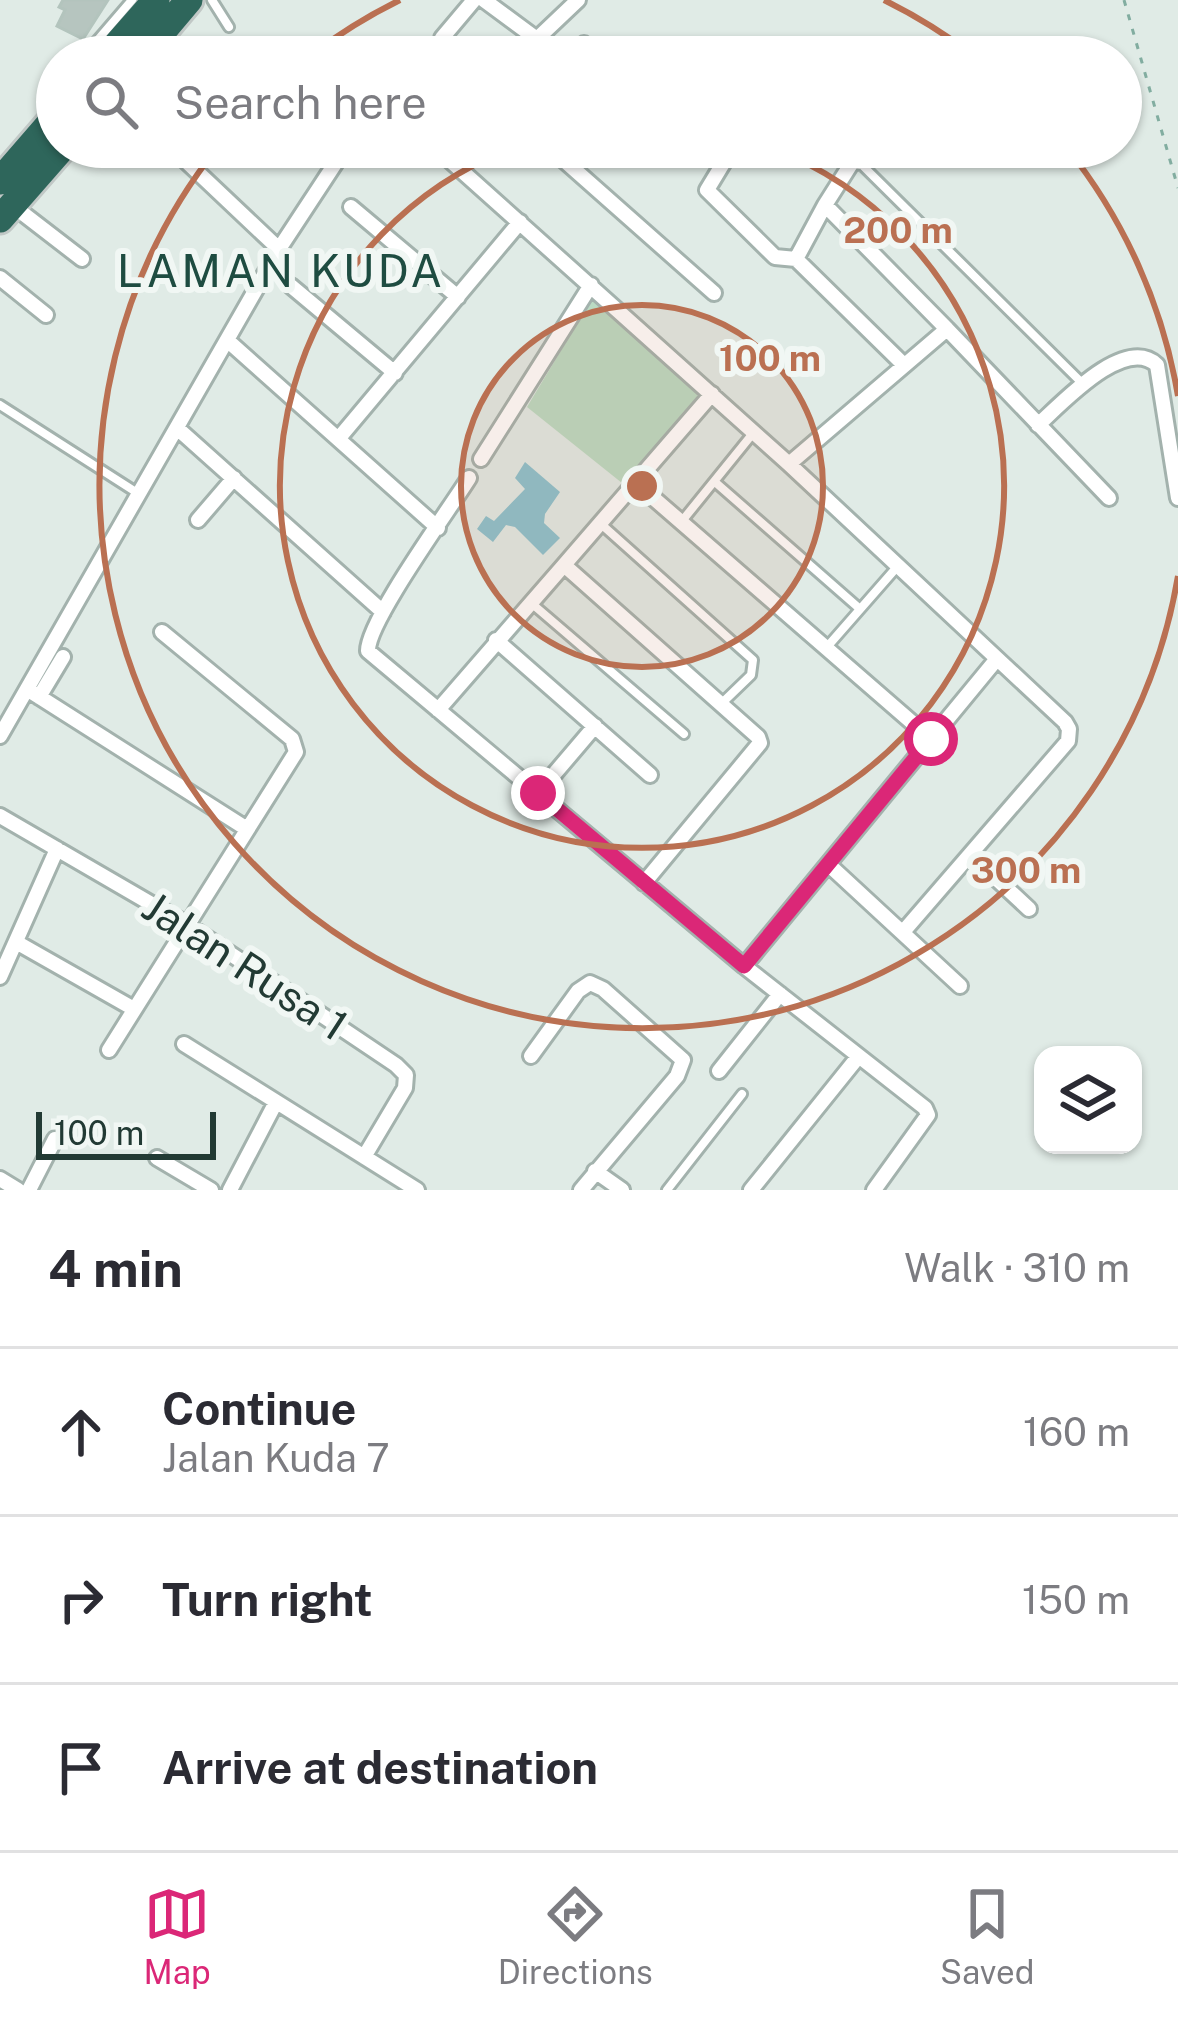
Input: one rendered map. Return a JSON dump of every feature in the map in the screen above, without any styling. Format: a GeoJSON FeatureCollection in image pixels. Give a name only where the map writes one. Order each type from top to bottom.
{"type":"FeatureCollection","features":[{"type":"Feature","properties":{"kind":"highway"},"geometry":{"type":"LineString","coordinates":[[159,36],[190,0]]}},
{"type":"Feature","properties":{"kind":"highway"},"geometry":{"type":"LineString","coordinates":[[113,36],[142,2]]}},
{"type":"Feature","properties":{"kind":"highway"},"geometry":{"type":"LineString","coordinates":[[4,202],[36,138]]}},
{"type":"Feature","properties":{"kind":"highway"},"geometry":{"type":"LineString","coordinates":[[4,202],[40,168]]}},
{"type":"Feature","properties":{"kind":"street"},"geometry":{"type":"LineString","coordinates":[[444,36],[474,0]]}},
{"type":"Feature","properties":{"kind":"street"},"geometry":{"type":"LineString","coordinates":[[484,0],[538,36]]}},
{"type":"Feature","properties":{"kind":"street"},"geometry":{"type":"LineString","coordinates":[[540,36],[578,0]]}},
{"type":"Feature","properties":{"kind":"street"},"geometry":{"type":"LineString","coordinates":[[193,168],[279,249]]}},
{"type":"Feature","properties":{"kind":"street"},"geometry":{"type":"LineString","coordinates":[[33,693],[139,494],[279,249],[332,168]]}},
{"type":"Feature","properties":{"kind":"street"},"geometry":{"type":"LineString","coordinates":[[459,168],[789,464],[1069,729],[1067,741],[903,932]]}},
{"type":"Feature","properties":{"kind":"street"},"geometry":{"type":"LineString","coordinates":[[574,168],[715,293]]}},
{"type":"Feature","properties":{"kind":"street"},"geometry":{"type":"LineString","coordinates":[[720,168],[707,190],[775,257],[796,259],[904,365]]}},
{"type":"Feature","properties":{"kind":"street"},"geometry":{"type":"LineString","coordinates":[[796,259],[848,168]]}},
{"type":"Feature","properties":{"kind":"street"},"geometry":{"type":"LineString","coordinates":[[4,202],[82,259]]}},
{"type":"Feature","properties":{"kind":"street"},"geometry":{"type":"LineString","coordinates":[[825,205],[1109,498]]}},
{"type":"Feature","properties":{"kind":"street"},"geometry":{"type":"LineString","coordinates":[[351,207],[458,297]]}},
{"type":"Feature","properties":{"kind":"street"},"geometry":{"type":"LineString","coordinates":[[339,438],[520,222]]}},
{"type":"Feature","properties":{"kind":"street"},"geometry":{"type":"LineString","coordinates":[[0,278],[46,315]]}},
{"type":"Feature","properties":{"kind":"street"},"geometry":{"type":"LineString","coordinates":[[481,459],[591,285]]}},
{"type":"Feature","properties":{"kind":"street"},"geometry":{"type":"LineString","coordinates":[[291,286],[395,373]]}},
{"type":"Feature","properties":{"kind":"street"},"geometry":{"type":"LineString","coordinates":[[789,464],[947,329]]}},
{"type":"Feature","properties":{"kind":"street"},"geometry":{"type":"LineString","coordinates":[[227,340],[438,528]]}},
{"type":"Feature","properties":{"kind":"street"},"geometry":{"type":"LineString","coordinates":[[1038,425],[1083,384],[1137,355],[1148,356],[1178,377]]}},
{"type":"Feature","properties":{"kind":"street"},"geometry":{"type":"LineString","coordinates":[[1157,365],[1178,498]]}},
{"type":"Feature","properties":{"kind":"street"},"geometry":{"type":"LineString","coordinates":[[438,710],[712,394]]}},
{"type":"Feature","properties":{"kind":"street"},"geometry":{"type":"LineString","coordinates":[[177,428],[383,612]]}},
{"type":"Feature","properties":{"kind":"street"},"geometry":{"type":"LineString","coordinates":[[198,520],[234,478]]}},
{"type":"Feature","properties":{"kind":"street"},"geometry":{"type":"LineString","coordinates":[[469,478],[383,612],[368,651],[744,966],[917,1101],[928,1115],[874,1190]]}},
{"type":"Feature","properties":{"kind":"street"},"geometry":{"type":"LineString","coordinates":[[635,482],[931,739]]}},
{"type":"Feature","properties":{"kind":"street"},"geometry":{"type":"LineString","coordinates":[[564,565],[758,737],[758,750],[644,883]]}},
{"type":"Feature","properties":{"kind":"street"},"geometry":{"type":"LineString","coordinates":[[109,1050],[293,759],[295,745],[162,632]]}},
{"type":"Feature","properties":{"kind":"street"},"geometry":{"type":"LineString","coordinates":[[496,640],[650,775]]}},
{"type":"Feature","properties":{"kind":"street"},"geometry":{"type":"LineString","coordinates":[[0,736],[63,657]]}},
{"type":"Feature","properties":{"kind":"street"},"geometry":{"type":"LineString","coordinates":[[744,966],[996,660]]}},
{"type":"Feature","properties":{"kind":"street"},"geometry":{"type":"LineString","coordinates":[[33,693],[248,830]]}},
{"type":"Feature","properties":{"kind":"street"},"geometry":{"type":"LineString","coordinates":[[538,793],[596,726]]}},
{"type":"Feature","properties":{"kind":"street","name":"Jalan Rusa 1"},"geometry":{"type":"LineString","coordinates":[[0,816],[186,924],[406,1075],[405,1088],[364,1157]]}},
{"type":"Feature","properties":{"kind":"street"},"geometry":{"type":"LineString","coordinates":[[0,977],[57,849]]}},
{"type":"Feature","properties":{"kind":"street"},"geometry":{"type":"LineString","coordinates":[[972,856],[1029,909]]}},
{"type":"Feature","properties":{"kind":"street"},"geometry":{"type":"LineString","coordinates":[[828,864],[960,986]]}},
{"type":"Feature","properties":{"kind":"street"},"geometry":{"type":"LineString","coordinates":[[16,942],[134,1009]]}},
{"type":"Feature","properties":{"kind":"street"},"geometry":{"type":"LineString","coordinates":[[531,1056],[578,991],[590,983],[603,989],[683,1060],[676,1076],[581,1190]]}},
{"type":"Feature","properties":{"kind":"street"},"geometry":{"type":"LineString","coordinates":[[719,1070],[780,994]]}},
{"type":"Feature","properties":{"kind":"street"},"geometry":{"type":"LineString","coordinates":[[184,1044],[417,1190]]}},
{"type":"Feature","properties":{"kind":"street"},"geometry":{"type":"LineString","coordinates":[[751,1190],[858,1057]]}},
{"type":"Feature","properties":{"kind":"street"},"geometry":{"type":"LineString","coordinates":[[230,1190],[276,1102]]}},
{"type":"Feature","properties":{"kind":"street"},"geometry":{"type":"LineString","coordinates":[[29,1190],[55,1139]]}},
{"type":"Feature","properties":{"kind":"street"},"geometry":{"type":"LineString","coordinates":[[157,1158],[211,1190]]}},
{"type":"Feature","properties":{"kind":"street"},"geometry":{"type":"LineString","coordinates":[[595,1171],[622,1190]]}},
{"type":"Feature","properties":{"kind":"street"},"geometry":{"type":"LineString","coordinates":[[0,1179],[18,1190]]}},
{"type":"Feature","properties":{"kind":"lane"},"geometry":{"type":"LineString","coordinates":[[212,0],[229,27]]}},
{"type":"Feature","properties":{"kind":"lane"},"geometry":{"type":"LineString","coordinates":[[865,168],[1083,384]]}},
{"type":"Feature","properties":{"kind":"lane"},"geometry":{"type":"LineString","coordinates":[[0,405],[139,494]]}},
{"type":"Feature","properties":{"kind":"lane"},"geometry":{"type":"LineString","coordinates":[[681,522],[754,432]]}},
{"type":"Feature","properties":{"kind":"lane"},"geometry":{"type":"LineString","coordinates":[[715,482],[860,609]]}},
{"type":"Feature","properties":{"kind":"lane"},"geometry":{"type":"LineString","coordinates":[[600,524],[753,660],[752,675],[722,703]]}},
{"type":"Feature","properties":{"kind":"lane"},"geometry":{"type":"LineString","coordinates":[[826,648],[897,566]]}},
{"type":"Feature","properties":{"kind":"lane"},"geometry":{"type":"LineString","coordinates":[[529,601],[684,734]]}},
{"type":"Feature","properties":{"kind":"lane"},"geometry":{"type":"LineString","coordinates":[[667,1190],[742,1094]]}},
{"type":"Feature","properties":{"kind":"path"},"geometry":{"type":"LineString","coordinates":[[1124,0],[1134,36]]}},
{"type":"Feature","properties":{"kind":"path"},"geometry":{"type":"LineString","coordinates":[[1142,63],[1178,188]]}},
{"type":"Feature","properties":{"kind":"green space"},"geometry":{"type":"Polygon","coordinates":[[[592,299],[700,397],[622,483],[527,407],[592,299]]]}},
{"type":"Feature","properties":{"kind":"water"},"geometry":{"type":"Polygon","coordinates":[[[525,462],[560,492],[544,523],[560,538],[543,555],[515,527],[506,525],[493,542],[477,529],[486,516],[494,521],[525,489],[515,478],[525,462]]]}},
{"type":"Feature","properties":{"kind":"building"},"geometry":{"type":"Polygon","coordinates":[[[63,0],[108,0],[85,36],[57,26],[65,10],[59,7],[63,0]]]}},
{"type":"Feature","properties":{"kind":"district","name":"LAMAN KUDA"},"geometry":{"type":"Point","coordinates":[281,271]}},
{"type":"Feature","properties":{"kind":"route"},"geometry":{"type":"LineString","coordinates":[[538,793],[744,966],[931,739]]}}]}
